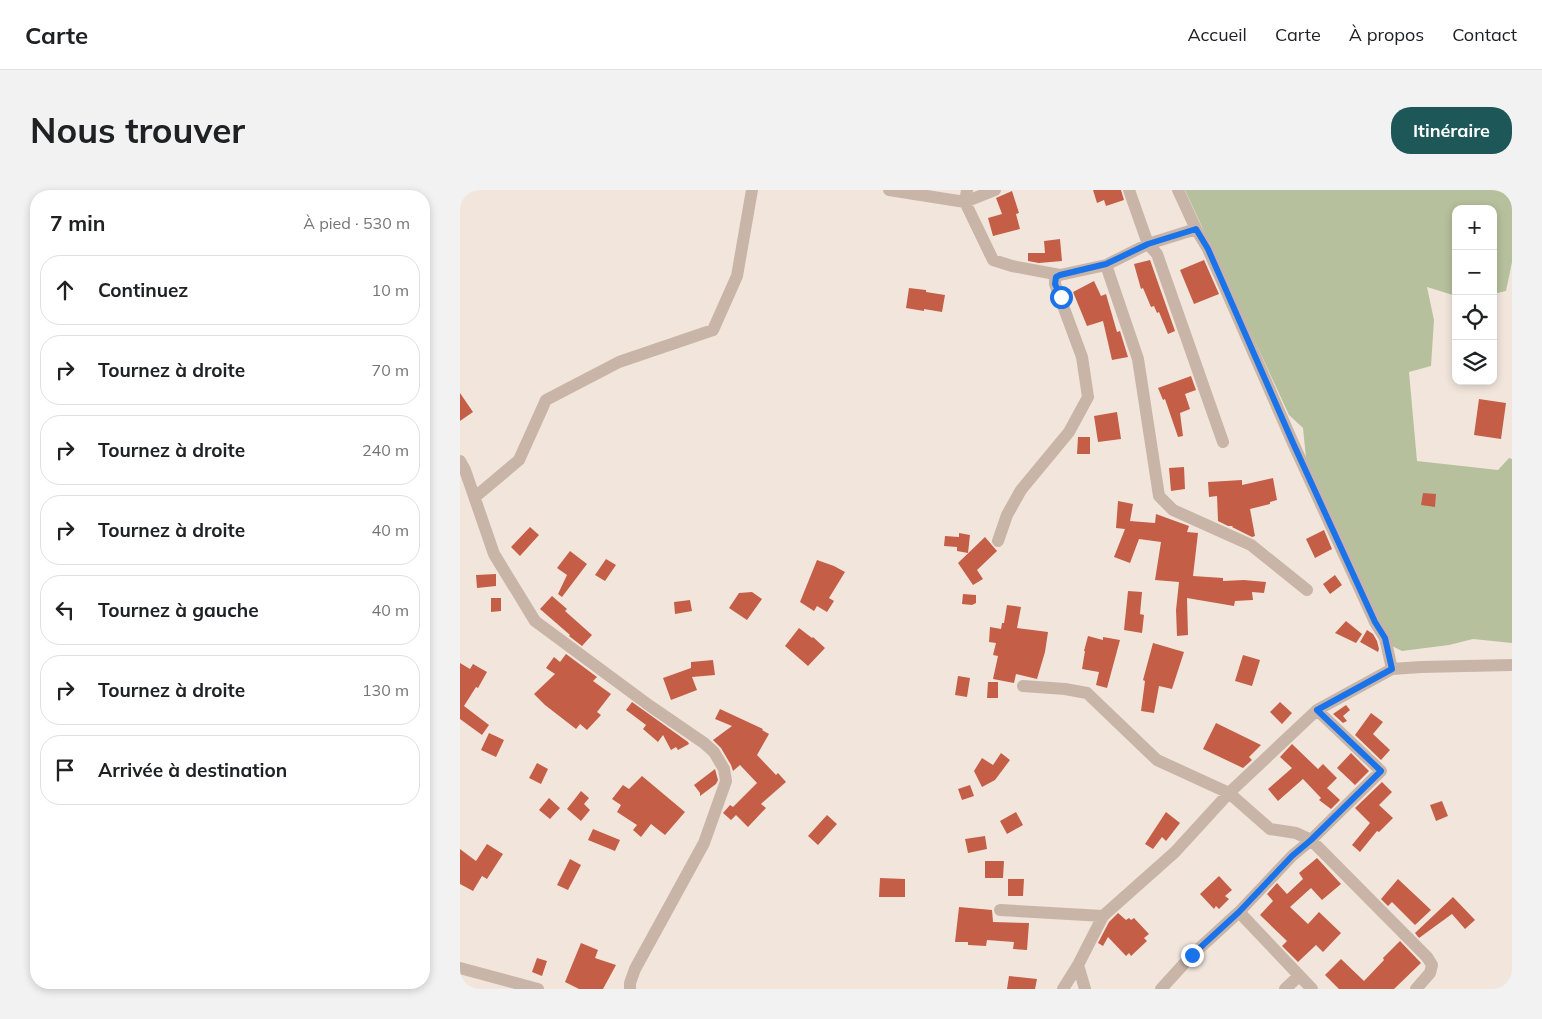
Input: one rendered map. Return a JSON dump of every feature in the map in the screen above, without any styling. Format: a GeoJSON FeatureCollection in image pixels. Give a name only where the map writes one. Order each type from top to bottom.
{"type":"FeatureCollection","features":[{"type":"Feature","properties":{"kind":"street"},"geometry":{"type":"LineString","coordinates":[[474,497],[519,460],[546,400],[619,362],[713,330],[738,276],[752,190]]}},
{"type":"Feature","properties":{"kind":"street"},"geometry":{"type":"LineString","coordinates":[[889,190],[966,196],[995,190]]}},
{"type":"Feature","properties":{"kind":"street"},"geometry":{"type":"LineString","coordinates":[[1129,190],[1148,244],[1157,254],[1223,442]]}},
{"type":"Feature","properties":{"kind":"street"},"geometry":{"type":"LineString","coordinates":[[1178,190],[1196,229],[1208,249],[1296,451],[1371,614],[1385,638],[1392,669]]}},
{"type":"Feature","properties":{"kind":"street"},"geometry":{"type":"LineString","coordinates":[[966,196],[993,260],[1060,275],[1106,264],[1148,244],[1196,229]]}},
{"type":"Feature","properties":{"kind":"street"},"geometry":{"type":"LineString","coordinates":[[1106,264],[1138,359],[1158,496],[1173,510],[1251,545],[1307,590]]}},
{"type":"Feature","properties":{"kind":"street"},"geometry":{"type":"LineString","coordinates":[[998,541],[1007,515],[1020,490],[1069,432],[1088,397],[1082,357],[1055,284],[1056,277],[1060,275]]}},
{"type":"Feature","properties":{"kind":"street"},"geometry":{"type":"LineString","coordinates":[[460,461],[465,470],[494,554],[535,621],[650,706],[704,743],[714,752],[724,769],[726,781],[704,843],[635,968],[630,989]]}},
{"type":"Feature","properties":{"kind":"street"},"geometry":{"type":"LineString","coordinates":[[1063,989],[1078,965],[1103,916],[1175,852],[1229,792],[1317,710],[1392,669],[1512,666]]}},
{"type":"Feature","properties":{"kind":"street"},"geometry":{"type":"LineString","coordinates":[[1024,686],[1065,688],[1087,693],[1157,760],[1229,792],[1270,829],[1296,833],[1311,840],[1432,964],[1430,973],[1416,989]]}},
{"type":"Feature","properties":{"kind":"street"},"geometry":{"type":"LineString","coordinates":[[1160,989],[1192,955],[1239,912],[1292,856],[1311,840],[1381,771],[1317,710]]}},
{"type":"Feature","properties":{"kind":"street"},"geometry":{"type":"LineString","coordinates":[[1000,910],[1103,916]]}},
{"type":"Feature","properties":{"kind":"street"},"geometry":{"type":"LineString","coordinates":[[1239,912],[1312,989]]}},
{"type":"Feature","properties":{"kind":"street"},"geometry":{"type":"LineString","coordinates":[[1078,965],[1085,989]]}},
{"type":"Feature","properties":{"kind":"street"},"geometry":{"type":"LineString","coordinates":[[460,968],[538,989]]}},
{"type":"Feature","properties":{"kind":"street"},"geometry":{"type":"LineString","coordinates":[[1285,989],[1299,976]]}},
{"type":"Feature","properties":{"kind":"green space"},"geometry":{"type":"Polygon","coordinates":[[[1185,190],[1507,190],[1512,194],[1512,262],[1506,291],[1497,293],[1497,205],[1452,205],[1452,295],[1427,287],[1434,320],[1431,366],[1409,372],[1417,461],[1498,470],[1509,458],[1512,459],[1512,643],[1473,639],[1449,645],[1402,651],[1388,644],[1306,458],[1303,428],[1289,415],[1185,190]]]}},
{"type":"Feature","properties":{"kind":"building"},"geometry":{"type":"Polygon","coordinates":[[[1093,190],[1121,190],[1124,200],[1106,206],[1104,200],[1097,203],[1093,190]]]}},
{"type":"Feature","properties":{"kind":"building"},"geometry":{"type":"Polygon","coordinates":[[[1012,191],[1019,213],[1016,214],[1020,229],[993,236],[988,218],[1002,214],[996,198],[1012,191]]]}},
{"type":"Feature","properties":{"kind":"building"},"geometry":{"type":"Polygon","coordinates":[[[1060,239],[1062,261],[1039,263],[1028,261],[1028,253],[1045,253],[1044,241],[1060,239]]]}},
{"type":"Feature","properties":{"kind":"building"},"geometry":{"type":"Polygon","coordinates":[[[1150,260],[1175,331],[1168,334],[1159,312],[1157,313],[1154,306],[1151,307],[1143,288],[1141,289],[1134,264],[1150,260]]]}},
{"type":"Feature","properties":{"kind":"building"},"geometry":{"type":"Polygon","coordinates":[[[1204,260],[1219,294],[1194,304],[1180,270],[1204,260]]]}},
{"type":"Feature","properties":{"kind":"building"},"geometry":{"type":"Polygon","coordinates":[[[1094,281],[1101,296],[1106,294],[1117,332],[1120,331],[1128,357],[1112,360],[1103,321],[1087,326],[1073,292],[1094,281]]]}},
{"type":"Feature","properties":{"kind":"building"},"geometry":{"type":"Polygon","coordinates":[[[909,288],[945,295],[942,312],[906,308],[909,288]]]}},
{"type":"Feature","properties":{"kind":"building"},"geometry":{"type":"Polygon","coordinates":[[[1191,376],[1196,390],[1185,394],[1190,409],[1180,413],[1183,436],[1178,437],[1165,399],[1163,400],[1158,388],[1191,376]]]}},
{"type":"Feature","properties":{"kind":"building"},"geometry":{"type":"Polygon","coordinates":[[[460,393],[473,412],[460,421],[460,393]]]}},
{"type":"Feature","properties":{"kind":"building"},"geometry":{"type":"Polygon","coordinates":[[[1479,399],[1506,403],[1501,439],[1474,435],[1479,399]]]}},
{"type":"Feature","properties":{"kind":"building"},"geometry":{"type":"Polygon","coordinates":[[[1117,412],[1121,439],[1098,442],[1094,416],[1117,412]]]}},
{"type":"Feature","properties":{"kind":"building"},"geometry":{"type":"Polygon","coordinates":[[[1078,437],[1090,437],[1090,454],[1077,454],[1078,437]]]}},
{"type":"Feature","properties":{"kind":"building"},"geometry":{"type":"Polygon","coordinates":[[[1184,467],[1185,489],[1171,491],[1169,468],[1184,467]]]}},
{"type":"Feature","properties":{"kind":"building"},"geometry":{"type":"Polygon","coordinates":[[[1273,478],[1277,500],[1270,502],[1270,504],[1250,509],[1255,536],[1252,537],[1233,526],[1228,526],[1218,521],[1217,496],[1209,497],[1208,482],[1242,480],[1242,485],[1273,478]]]}},
{"type":"Feature","properties":{"kind":"building"},"geometry":{"type":"Polygon","coordinates":[[[1423,493],[1436,494],[1435,507],[1421,505],[1423,493]]]}},
{"type":"Feature","properties":{"kind":"building"},"geometry":{"type":"Polygon","coordinates":[[[1118,501],[1133,504],[1130,521],[1155,523],[1156,514],[1189,526],[1187,532],[1198,533],[1193,576],[1223,578],[1223,581],[1266,582],[1264,593],[1252,592],[1253,600],[1235,601],[1234,606],[1187,598],[1188,635],[1177,636],[1176,610],[1179,582],[1155,580],[1161,542],[1139,539],[1130,563],[1114,557],[1125,529],[1116,528],[1118,501]]]}},
{"type":"Feature","properties":{"kind":"building"},"geometry":{"type":"Polygon","coordinates":[[[530,527],[539,535],[520,556],[511,547],[530,527]]]}},
{"type":"Feature","properties":{"kind":"building"},"geometry":{"type":"Polygon","coordinates":[[[1324,530],[1332,549],[1315,558],[1306,539],[1324,530]]]}},
{"type":"Feature","properties":{"kind":"building"},"geometry":{"type":"Polygon","coordinates":[[[959,533],[970,535],[968,553],[957,551],[957,547],[944,546],[945,536],[959,537],[959,533]]]}},
{"type":"Feature","properties":{"kind":"building"},"geometry":{"type":"Polygon","coordinates":[[[985,537],[997,551],[977,570],[983,579],[973,585],[958,563],[985,537]]]}},
{"type":"Feature","properties":{"kind":"building"},"geometry":{"type":"Polygon","coordinates":[[[570,551],[587,564],[562,597],[558,594],[567,575],[557,568],[570,551]]]}},
{"type":"Feature","properties":{"kind":"building"},"geometry":{"type":"Polygon","coordinates":[[[606,559],[616,565],[605,581],[595,575],[606,559]]]}},
{"type":"Feature","properties":{"kind":"building"},"geometry":{"type":"Polygon","coordinates":[[[817,560],[845,572],[829,598],[834,601],[827,612],[817,606],[814,611],[800,602],[817,560]]]}},
{"type":"Feature","properties":{"kind":"building"},"geometry":{"type":"Polygon","coordinates":[[[496,574],[496,586],[477,588],[476,575],[496,574]]]}},
{"type":"Feature","properties":{"kind":"building"},"geometry":{"type":"Polygon","coordinates":[[[1335,575],[1342,585],[1330,594],[1323,584],[1335,575]]]}},
{"type":"Feature","properties":{"kind":"building"},"geometry":{"type":"Polygon","coordinates":[[[1128,591],[1142,592],[1140,614],[1144,615],[1142,633],[1124,630],[1128,591]]]}},
{"type":"Feature","properties":{"kind":"building"},"geometry":{"type":"Polygon","coordinates":[[[752,592],[762,599],[747,620],[729,608],[739,593],[752,592]]]}},
{"type":"Feature","properties":{"kind":"building"},"geometry":{"type":"Polygon","coordinates":[[[963,594],[976,595],[976,603],[972,605],[962,604],[963,594]]]}},
{"type":"Feature","properties":{"kind":"building"},"geometry":{"type":"Polygon","coordinates":[[[552,596],[567,609],[565,611],[592,635],[582,646],[540,609],[552,596]]]}},
{"type":"Feature","properties":{"kind":"building"},"geometry":{"type":"Polygon","coordinates":[[[491,598],[501,598],[501,611],[491,612],[491,598]]]}},
{"type":"Feature","properties":{"kind":"building"},"geometry":{"type":"Polygon","coordinates":[[[690,600],[692,611],[675,614],[674,602],[690,600]]]}},
{"type":"Feature","properties":{"kind":"building"},"geometry":{"type":"Polygon","coordinates":[[[1007,605],[1021,607],[1017,628],[1048,632],[1045,652],[1037,679],[1016,674],[1014,683],[993,679],[998,656],[993,655],[996,643],[989,642],[990,627],[1001,629],[1007,605]]]}},
{"type":"Feature","properties":{"kind":"building"},"geometry":{"type":"Polygon","coordinates":[[[1346,621],[1362,634],[1356,643],[1335,633],[1346,621]]]}},
{"type":"Feature","properties":{"kind":"building"},"geometry":{"type":"Polygon","coordinates":[[[799,628],[825,648],[808,666],[785,646],[799,628]]]}},
{"type":"Feature","properties":{"kind":"building"},"geometry":{"type":"Polygon","coordinates":[[[1367,630],[1373,634],[1377,641],[1378,652],[1360,642],[1367,630]]]}},
{"type":"Feature","properties":{"kind":"building"},"geometry":{"type":"Polygon","coordinates":[[[1088,636],[1103,640],[1103,637],[1120,640],[1107,688],[1096,685],[1099,672],[1082,669],[1088,636]]]}},
{"type":"Feature","properties":{"kind":"building"},"geometry":{"type":"Polygon","coordinates":[[[1153,643],[1184,652],[1172,689],[1159,686],[1154,713],[1141,711],[1145,681],[1143,680],[1153,643]]]}},
{"type":"Feature","properties":{"kind":"building"},"geometry":{"type":"Polygon","coordinates":[[[566,654],[597,677],[593,681],[611,694],[597,712],[601,715],[587,730],[580,724],[576,729],[534,694],[555,674],[546,668],[554,657],[560,662],[566,654]]]}},
{"type":"Feature","properties":{"kind":"building"},"geometry":{"type":"Polygon","coordinates":[[[1243,655],[1260,660],[1252,686],[1235,681],[1243,655]]]}},
{"type":"Feature","properties":{"kind":"building"},"geometry":{"type":"Polygon","coordinates":[[[713,660],[715,675],[692,677],[697,690],[671,700],[663,678],[691,668],[691,662],[713,660]]]}},
{"type":"Feature","properties":{"kind":"building"},"geometry":{"type":"Polygon","coordinates":[[[460,663],[470,669],[473,664],[487,672],[478,688],[476,687],[464,706],[489,725],[482,735],[460,719],[460,663]]]}},
{"type":"Feature","properties":{"kind":"building"},"geometry":{"type":"Polygon","coordinates":[[[958,676],[970,678],[967,697],[955,695],[958,676]]]}},
{"type":"Feature","properties":{"kind":"building"},"geometry":{"type":"Polygon","coordinates":[[[988,682],[998,682],[998,698],[987,698],[988,682]]]}},
{"type":"Feature","properties":{"kind":"building"},"geometry":{"type":"Polygon","coordinates":[[[632,702],[689,744],[678,750],[676,747],[671,750],[663,735],[658,742],[643,729],[646,725],[626,710],[632,702]]]}},
{"type":"Feature","properties":{"kind":"building"},"geometry":{"type":"Polygon","coordinates":[[[1280,702],[1292,713],[1282,724],[1270,712],[1280,702]]]}},
{"type":"Feature","properties":{"kind":"building"},"geometry":{"type":"Polygon","coordinates":[[[1346,705],[1350,710],[1343,716],[1347,721],[1343,723],[1333,714],[1346,705]]]}},
{"type":"Feature","properties":{"kind":"building"},"geometry":{"type":"Polygon","coordinates":[[[720,709],[763,729],[769,734],[757,755],[776,775],[778,773],[786,782],[761,804],[766,808],[748,827],[736,815],[731,820],[723,813],[730,805],[733,807],[757,783],[740,765],[733,771],[721,748],[713,740],[732,726],[715,719],[720,709]]]}},
{"type":"Feature","properties":{"kind":"building"},"geometry":{"type":"Polygon","coordinates":[[[1371,713],[1383,722],[1373,734],[1390,750],[1381,760],[1355,735],[1371,713]]]}},
{"type":"Feature","properties":{"kind":"building"},"geometry":{"type":"Polygon","coordinates":[[[1216,723],[1261,745],[1249,757],[1252,760],[1243,768],[1203,749],[1216,723]]]}},
{"type":"Feature","properties":{"kind":"building"},"geometry":{"type":"Polygon","coordinates":[[[489,733],[504,740],[496,757],[481,750],[489,733]]]}},
{"type":"Feature","properties":{"kind":"building"},"geometry":{"type":"Polygon","coordinates":[[[1292,744],[1318,769],[1323,764],[1337,778],[1327,788],[1340,800],[1331,809],[1319,800],[1321,798],[1303,779],[1278,801],[1268,789],[1292,768],[1280,757],[1292,744]]]}},
{"type":"Feature","properties":{"kind":"building"},"geometry":{"type":"Polygon","coordinates":[[[1001,753],[1010,760],[995,780],[982,787],[974,771],[982,758],[993,765],[1001,753]]]}},
{"type":"Feature","properties":{"kind":"building"},"geometry":{"type":"Polygon","coordinates":[[[1351,753],[1369,771],[1355,785],[1337,768],[1351,753]]]}},
{"type":"Feature","properties":{"kind":"building"},"geometry":{"type":"Polygon","coordinates":[[[537,763],[548,769],[541,784],[529,778],[537,763]]]}},
{"type":"Feature","properties":{"kind":"building"},"geometry":{"type":"Polygon","coordinates":[[[715,769],[718,780],[716,784],[700,796],[694,785],[715,769]]]}},
{"type":"Feature","properties":{"kind":"building"},"geometry":{"type":"Polygon","coordinates":[[[642,776],[685,812],[665,835],[651,824],[641,837],[633,830],[637,825],[617,812],[621,805],[612,799],[623,785],[629,789],[642,776]]]}},
{"type":"Feature","properties":{"kind":"building"},"geometry":{"type":"Polygon","coordinates":[[[1382,782],[1392,792],[1379,805],[1393,818],[1379,832],[1377,831],[1360,852],[1352,845],[1370,823],[1355,808],[1382,782]]]}},
{"type":"Feature","properties":{"kind":"building"},"geometry":{"type":"Polygon","coordinates":[[[970,785],[974,796],[962,800],[958,789],[970,785]]]}},
{"type":"Feature","properties":{"kind":"building"},"geometry":{"type":"Polygon","coordinates":[[[581,791],[589,798],[584,804],[590,810],[581,821],[567,809],[581,791]]]}},
{"type":"Feature","properties":{"kind":"building"},"geometry":{"type":"Polygon","coordinates":[[[549,798],[560,808],[550,819],[539,810],[549,798]]]}},
{"type":"Feature","properties":{"kind":"building"},"geometry":{"type":"Polygon","coordinates":[[[1442,801],[1448,816],[1436,821],[1430,805],[1442,801]]]}},
{"type":"Feature","properties":{"kind":"building"},"geometry":{"type":"Polygon","coordinates":[[[1016,812],[1023,825],[1007,834],[1000,821],[1016,812]]]}},
{"type":"Feature","properties":{"kind":"building"},"geometry":{"type":"Polygon","coordinates":[[[1166,812],[1180,823],[1166,841],[1162,837],[1153,849],[1145,844],[1166,812]]]}},
{"type":"Feature","properties":{"kind":"building"},"geometry":{"type":"Polygon","coordinates":[[[827,815],[837,824],[818,845],[808,836],[827,815]]]}},
{"type":"Feature","properties":{"kind":"building"},"geometry":{"type":"Polygon","coordinates":[[[593,829],[620,840],[615,851],[588,840],[593,829]]]}},
{"type":"Feature","properties":{"kind":"building"},"geometry":{"type":"Polygon","coordinates":[[[985,836],[987,849],[968,853],[965,839],[985,836]]]}},
{"type":"Feature","properties":{"kind":"building"},"geometry":{"type":"Polygon","coordinates":[[[487,844],[503,854],[487,879],[482,876],[473,891],[460,884],[460,849],[476,861],[487,844]]]}},
{"type":"Feature","properties":{"kind":"building"},"geometry":{"type":"Polygon","coordinates":[[[1317,858],[1341,884],[1322,900],[1311,888],[1290,907],[1308,924],[1319,912],[1341,933],[1323,952],[1316,945],[1298,962],[1282,946],[1287,941],[1260,915],[1273,901],[1267,894],[1277,883],[1287,894],[1303,879],[1299,873],[1317,858]]]}},
{"type":"Feature","properties":{"kind":"building"},"geometry":{"type":"Polygon","coordinates":[[[570,859],[581,865],[568,890],[557,885],[570,859]]]}},
{"type":"Feature","properties":{"kind":"building"},"geometry":{"type":"Polygon","coordinates":[[[985,861],[1004,861],[1003,878],[985,878],[985,861]]]}},
{"type":"Feature","properties":{"kind":"building"},"geometry":{"type":"Polygon","coordinates":[[[1219,876],[1232,890],[1225,896],[1229,899],[1219,909],[1216,906],[1214,909],[1200,894],[1219,876]]]}},
{"type":"Feature","properties":{"kind":"building"},"geometry":{"type":"Polygon","coordinates":[[[880,878],[905,879],[905,897],[879,897],[880,878]]]}},
{"type":"Feature","properties":{"kind":"building"},"geometry":{"type":"Polygon","coordinates":[[[1008,879],[1024,879],[1023,896],[1008,896],[1008,879]]]}},
{"type":"Feature","properties":{"kind":"building"},"geometry":{"type":"Polygon","coordinates":[[[1398,879],[1431,910],[1415,925],[1392,902],[1388,906],[1381,899],[1398,879]]]}},
{"type":"Feature","properties":{"kind":"building"},"geometry":{"type":"Polygon","coordinates":[[[1453,897],[1475,920],[1465,929],[1452,914],[1419,938],[1415,933],[1453,897]]]}},
{"type":"Feature","properties":{"kind":"building"},"geometry":{"type":"Polygon","coordinates":[[[959,907],[992,910],[993,922],[1029,923],[1027,950],[1013,949],[1014,942],[987,940],[986,946],[968,945],[968,942],[955,942],[959,907]]]}},
{"type":"Feature","properties":{"kind":"building"},"geometry":{"type":"Polygon","coordinates":[[[1118,913],[1126,920],[1134,918],[1149,934],[1144,938],[1147,941],[1131,956],[1129,953],[1126,956],[1108,937],[1103,946],[1098,943],[1109,922],[1118,913]]]}},
{"type":"Feature","properties":{"kind":"building"},"geometry":{"type":"Polygon","coordinates":[[[1400,941],[1421,963],[1394,989],[1339,989],[1325,975],[1341,959],[1364,981],[1400,941]]]}},
{"type":"Feature","properties":{"kind":"building"},"geometry":{"type":"Polygon","coordinates":[[[581,943],[598,950],[595,958],[616,965],[603,989],[579,989],[565,982],[581,943]]]}},
{"type":"Feature","properties":{"kind":"building"},"geometry":{"type":"Polygon","coordinates":[[[537,958],[547,961],[542,976],[532,972],[537,958]]]}},
{"type":"Feature","properties":{"kind":"building"},"geometry":{"type":"Polygon","coordinates":[[[1009,976],[1037,979],[1035,989],[1007,989],[1009,976]]]}},
{"type":"Feature","properties":{"kind":"route"},"geometry":{"type":"LineString","coordinates":[[1061,297],[1055,284],[1056,277],[1106,264],[1148,244],[1196,229],[1208,249],[1293,443],[1375,622],[1385,638],[1392,669],[1317,710],[1381,771],[1311,840],[1292,856],[1239,912],[1192,955]]}}]}
